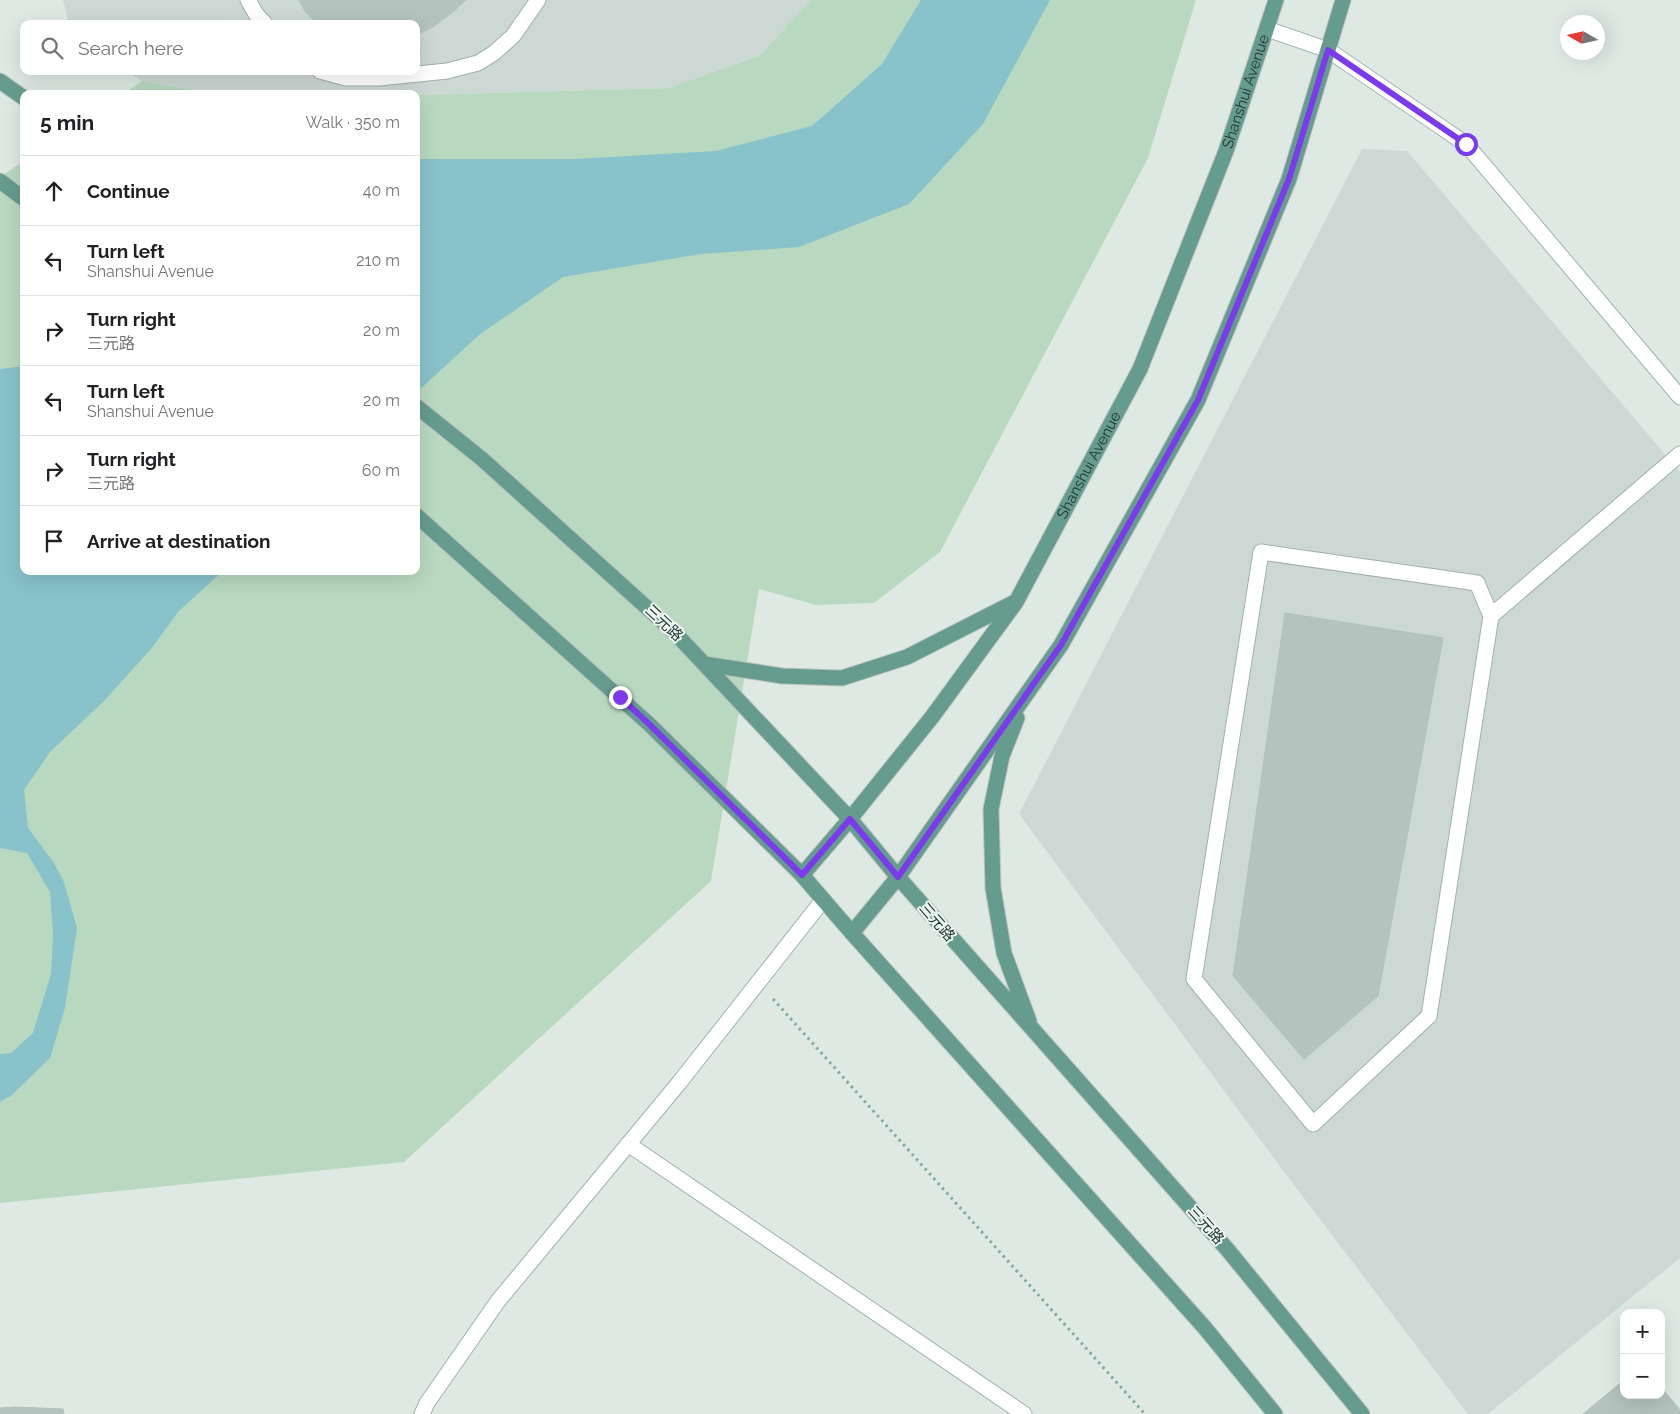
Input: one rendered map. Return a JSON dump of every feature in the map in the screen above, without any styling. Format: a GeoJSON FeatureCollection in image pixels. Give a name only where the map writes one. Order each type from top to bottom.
{"type":"FeatureCollection","features":[{"type":"Feature","properties":{"kind":"main road","name":"Shanshui Avenue"},"geometry":{"type":"LineString","coordinates":[[802,875],[932,717],[1016,602],[1140,369],[1226,151],[1276,0]]}},
{"type":"Feature","properties":{"kind":"main road"},"geometry":{"type":"LineString","coordinates":[[852,933],[898,877],[1061,645],[1198,400],[1289,179],[1343,0]]}},
{"type":"Feature","properties":{"kind":"main road"},"geometry":{"type":"LineString","coordinates":[[0,81],[20,95]]}},
{"type":"Feature","properties":{"kind":"main road"},"geometry":{"type":"LineString","coordinates":[[0,180],[20,196]]}},
{"type":"Feature","properties":{"kind":"main road","name":"三元路"},"geometry":{"type":"LineString","coordinates":[[420,409],[482,459],[675,632],[850,819],[898,877],[1227,1249],[1362,1414]]}},
{"type":"Feature","properties":{"kind":"main road"},"geometry":{"type":"LineString","coordinates":[[420,519],[649,724],[802,875],[1205,1328],[1275,1414]]}},
{"type":"Feature","properties":{"kind":"main road"},"geometry":{"type":"LineString","coordinates":[[705,664],[782,676],[842,678],[907,657],[1016,602]]}},
{"type":"Feature","properties":{"kind":"main road"},"geometry":{"type":"LineString","coordinates":[[1026,694],[1002,756],[991,809],[993,888],[1004,953],[1032,1029]]}},
{"type":"Feature","properties":{"kind":"street"},"geometry":{"type":"LineString","coordinates":[[248,0],[261,20]]}},
{"type":"Feature","properties":{"kind":"street"},"geometry":{"type":"LineString","coordinates":[[420,74],[447,71],[478,63],[494,54],[513,36],[538,0]]}},
{"type":"Feature","properties":{"kind":"street"},"geometry":{"type":"LineString","coordinates":[[1267,29],[1328,50],[1466,144],[1680,397]]}},
{"type":"Feature","properties":{"kind":"street"},"geometry":{"type":"LineString","coordinates":[[335,75],[346,78],[379,78],[408,75]]}},
{"type":"Feature","properties":{"kind":"street"},"geometry":{"type":"LineString","coordinates":[[1491,616],[1478,583],[1261,552],[1194,979],[1313,1124],[1428,1016],[1491,616],[1680,454]]}},
{"type":"Feature","properties":{"kind":"street"},"geometry":{"type":"LineString","coordinates":[[422,1414],[427,1403],[498,1301],[679,1083],[823,900]]}},
{"type":"Feature","properties":{"kind":"street"},"geometry":{"type":"LineString","coordinates":[[628,1144],[1024,1414]]}},
{"type":"Feature","properties":{"kind":"path"},"geometry":{"type":"LineString","coordinates":[[758,982],[1145,1414]]}},
{"type":"Feature","properties":{"kind":"shaded area"},"geometry":{"type":"Polygon","coordinates":[[[63,0],[811,0],[759,56],[668,88],[420,95],[420,90],[195,90],[142,81],[132,75],[420,75],[420,20],[68,20],[63,0]]]}},
{"type":"Feature","properties":{"kind":"shaded area"},"geometry":{"type":"Polygon","coordinates":[[[1362,149],[1407,151],[1680,472],[1680,1258],[1488,1414],[1468,1414],[1288,1177],[1019,814],[1362,149]]]}},
{"type":"Feature","properties":{"kind":"green space"},"geometry":{"type":"Polygon","coordinates":[[[811,0],[1196,0],[1148,158],[940,552],[874,603],[816,605],[759,589],[711,881],[404,1162],[0,1203],[0,177],[20,164],[20,575],[420,575],[420,95],[668,88],[759,56],[811,0]]]}},
{"type":"Feature","properties":{"kind":"green space"},"geometry":{"type":"Polygon","coordinates":[[[142,81],[195,90],[129,90],[142,81]]]}},
{"type":"Feature","properties":{"kind":"water"},"geometry":{"type":"Polygon","coordinates":[[[921,0],[1050,0],[983,124],[909,204],[799,247],[701,254],[563,277],[479,335],[420,389],[420,159],[575,159],[716,151],[812,126],[882,64],[921,0]]]}},
{"type":"Feature","properties":{"kind":"water"},"geometry":{"type":"Polygon","coordinates":[[[20,366],[20,575],[219,575],[178,612],[151,649],[104,701],[50,752],[24,790],[28,828],[54,863],[64,882],[77,928],[65,1008],[50,1058],[12,1095],[0,1102],[0,1054],[11,1053],[33,1033],[51,974],[53,934],[50,892],[27,853],[0,848],[0,369],[20,366]]]}},
{"type":"Feature","properties":{"kind":"building"},"geometry":{"type":"Polygon","coordinates":[[[299,0],[466,0],[433,27],[420,33],[420,20],[313,20],[305,11],[299,0]]]}},
{"type":"Feature","properties":{"kind":"building"},"geometry":{"type":"Polygon","coordinates":[[[1285,613],[1443,638],[1378,996],[1304,1059],[1233,976],[1285,613]]]}},
{"type":"Feature","properties":{"kind":"building"},"geometry":{"type":"Polygon","coordinates":[[[1620,1383],[1620,1399],[1665,1399],[1665,1392],[1680,1410],[1680,1414],[1583,1414],[1620,1383]]]}},
{"type":"Feature","properties":{"kind":"building"},"geometry":{"type":"Polygon","coordinates":[[[0,1408],[63,1409],[64,1414],[0,1414],[0,1408]]]}},
{"type":"Feature","properties":{"kind":"route"},"geometry":{"type":"LineString","coordinates":[[620,697],[802,875],[850,819],[898,877],[1061,645],[1198,400],[1289,179],[1328,50],[1466,144]]}}]}
